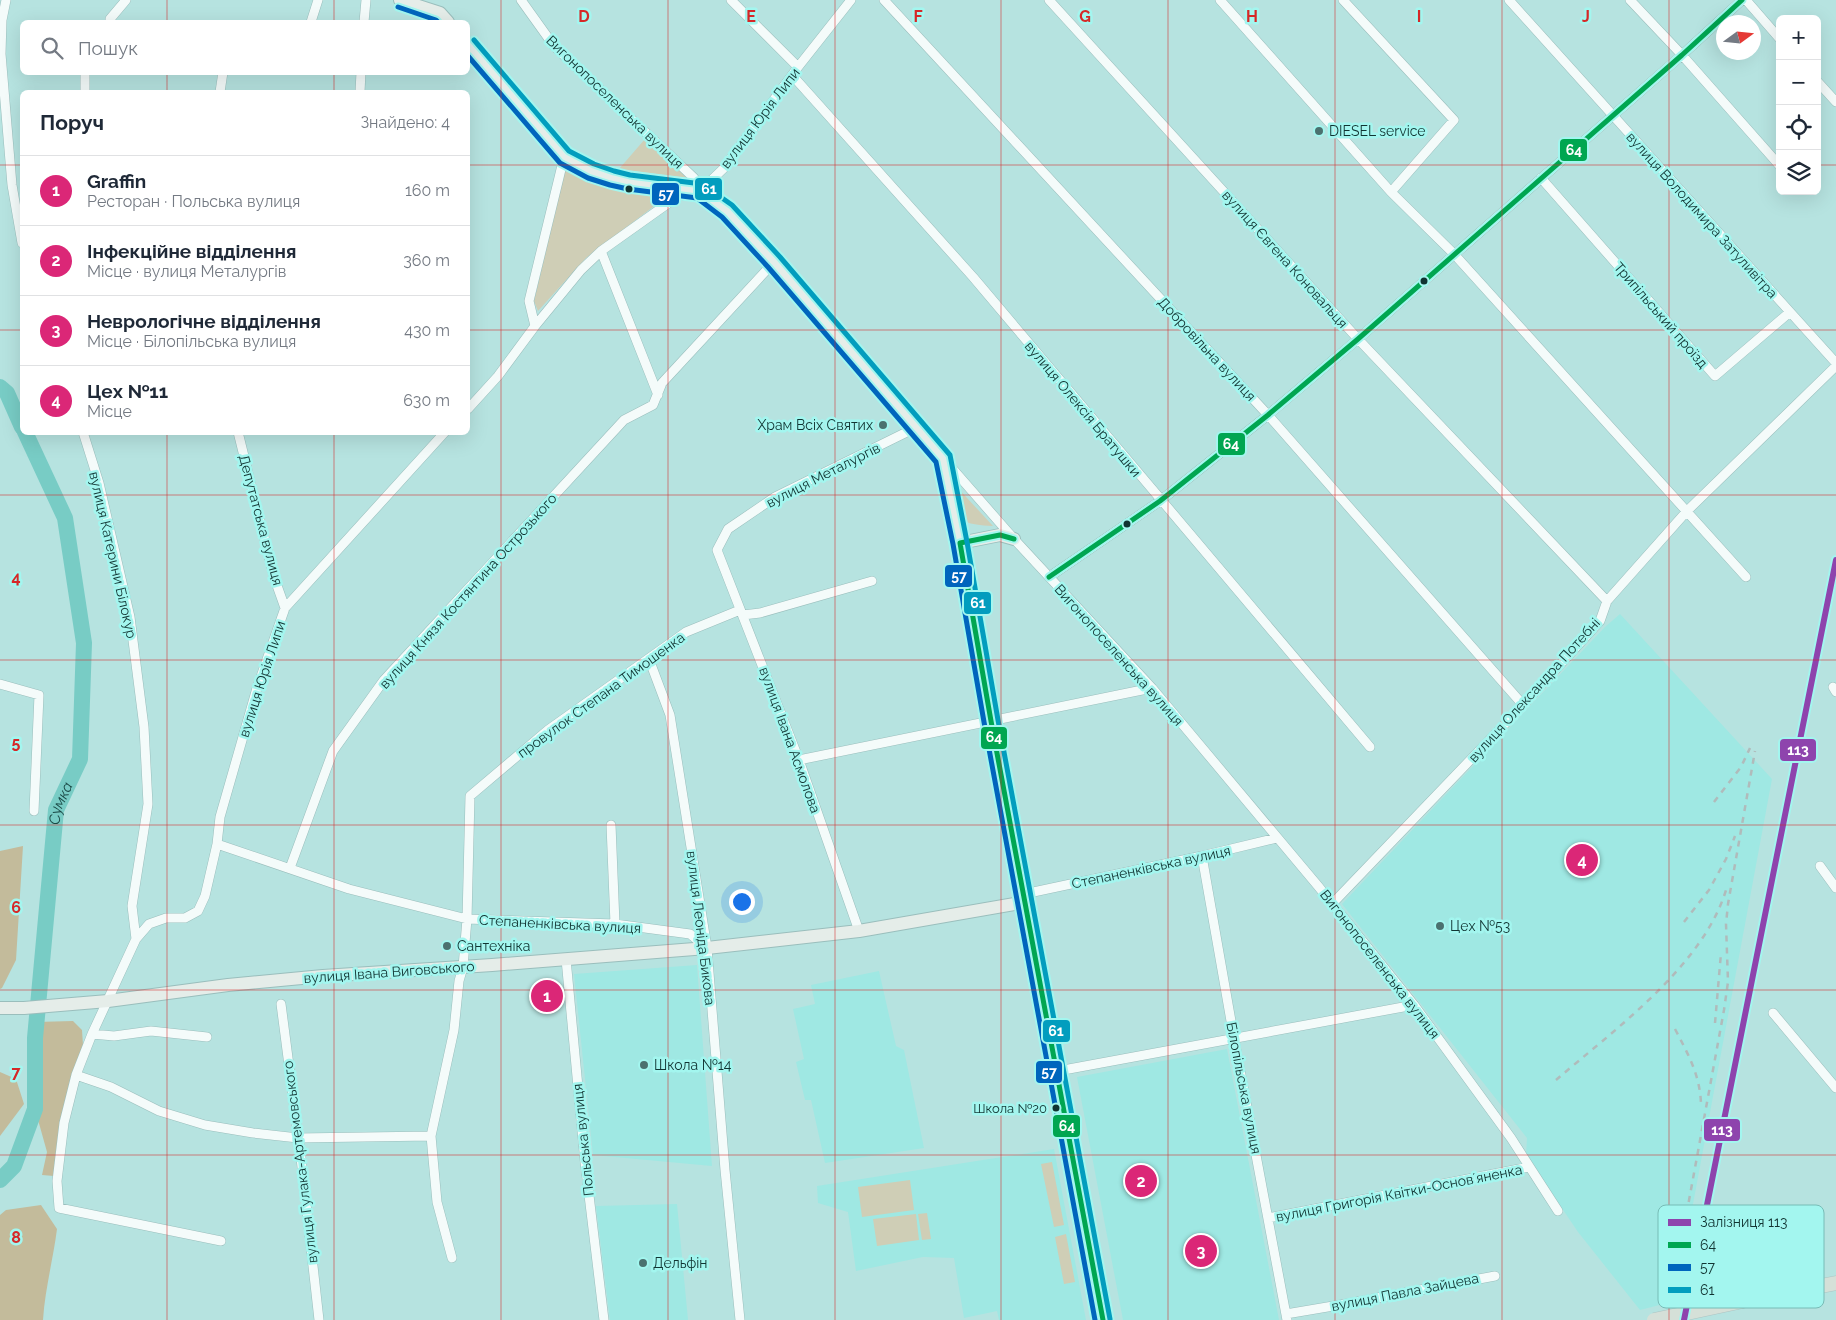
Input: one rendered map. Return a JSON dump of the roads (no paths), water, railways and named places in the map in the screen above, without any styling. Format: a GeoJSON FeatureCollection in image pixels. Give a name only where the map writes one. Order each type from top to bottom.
{"type":"FeatureCollection","features":[{"type":"Feature","properties":{"kind":"main road"},"geometry":{"type":"LineString","coordinates":[[400,0],[440,13],[446,20]]}},
{"type":"Feature","properties":{"kind":"main road"},"geometry":{"type":"LineString","coordinates":[[470,47],[564,157],[591,171],[612,178],[700,191]]}},
{"type":"Feature","properties":{"kind":"main road","name":"Вигонопоселенська вулиця"},"geometry":{"type":"LineString","coordinates":[[700,191],[727,211],[774,262],[915,428],[943,458]]}},
{"type":"Feature","properties":{"kind":"main road"},"geometry":{"type":"LineString","coordinates":[[943,458],[1103,1320]]}},
{"type":"Feature","properties":{"kind":"main road"},"geometry":{"type":"LineString","coordinates":[[960,543],[1000,535],[1014,540]]}},
{"type":"Feature","properties":{"kind":"main road","name":"Степаненківська вулиця"},"geometry":{"type":"LineString","coordinates":[[707,948],[859,931],[1025,898]]}},
{"type":"Feature","properties":{"kind":"main road","name":"вулиця Івана Виговського"},"geometry":{"type":"LineString","coordinates":[[0,1008],[72,1004],[313,976],[463,967],[707,948]]}},
{"type":"Feature","properties":{"kind":"main road"},"geometry":{"type":"LineString","coordinates":[[1654,1320],[1710,1308]]}},
{"type":"Feature","properties":{"kind":"street"},"geometry":{"type":"LineString","coordinates":[[6,0],[2,20],[1,54],[12,185],[20,231]]}},
{"type":"Feature","properties":{"kind":"street"},"geometry":{"type":"LineString","coordinates":[[110,19],[126,0]]}},
{"type":"Feature","properties":{"kind":"street"},"geometry":{"type":"LineString","coordinates":[[312,20],[318,0]]}},
{"type":"Feature","properties":{"kind":"street"},"geometry":{"type":"LineString","coordinates":[[364,20],[366,0]]}},
{"type":"Feature","properties":{"kind":"street","name":"Вигонопоселенська вулиця"},"geometry":{"type":"LineString","coordinates":[[521,0],[554,46],[694,178],[700,191]]}},
{"type":"Feature","properties":{"kind":"street"},"geometry":{"type":"LineString","coordinates":[[731,0],[798,67]]}},
{"type":"Feature","properties":{"kind":"street","name":"вулиця Юрія Липи"},"geometry":{"type":"LineString","coordinates":[[700,191],[723,169],[798,67],[851,0]]}},
{"type":"Feature","properties":{"kind":"street","name":"Добровільна вулиця"},"geometry":{"type":"LineString","coordinates":[[884,0],[1268,415],[1523,705]]}},
{"type":"Feature","properties":{"kind":"street","name":"вулиця Євгена Коновальця"},"geometry":{"type":"LineString","coordinates":[[1049,0],[1358,339],[1607,602]]}},
{"type":"Feature","properties":{"kind":"street"},"geometry":{"type":"LineString","coordinates":[[1220,0],[1391,192],[1454,254],[1746,577]]}},
{"type":"Feature","properties":{"kind":"street"},"geometry":{"type":"LineString","coordinates":[[1343,0],[1454,120],[1391,192]]}},
{"type":"Feature","properties":{"kind":"street","name":"вулиця Володимира Затуливітра"},"geometry":{"type":"LineString","coordinates":[[1509,0],[1836,364]]}},
{"type":"Feature","properties":{"kind":"street"},"geometry":{"type":"LineString","coordinates":[[1630,0],[1682,55],[1776,161]]}},
{"type":"Feature","properties":{"kind":"street"},"geometry":{"type":"LineString","coordinates":[[1049,577],[1160,501],[1268,415],[1358,339],[1744,0],[1776,35]]}},
{"type":"Feature","properties":{"kind":"street"},"geometry":{"type":"LineString","coordinates":[[85,75],[85,90]]}},
{"type":"Feature","properties":{"kind":"street"},"geometry":{"type":"LineString","coordinates":[[220,90],[223,75]]}},
{"type":"Feature","properties":{"kind":"street"},"geometry":{"type":"LineString","coordinates":[[360,75],[360,90]]}},
{"type":"Feature","properties":{"kind":"street","name":"вулиця Олексія Братушки"},"geometry":{"type":"LineString","coordinates":[[792,75],[973,277],[1160,501],[1370,747]]}},
{"type":"Feature","properties":{"kind":"street"},"geometry":{"type":"LineString","coordinates":[[1821,85],[1836,102]]}},
{"type":"Feature","properties":{"kind":"street"},"geometry":{"type":"LineString","coordinates":[[535,326],[529,301],[564,157]]}},
{"type":"Feature","properties":{"kind":"street","name":"Трипільський проїзд"},"geometry":{"type":"LineString","coordinates":[[1542,178],[1715,376],[1790,312]]}},
{"type":"Feature","properties":{"kind":"street"},"geometry":{"type":"LineString","coordinates":[[470,407],[498,376],[535,326],[581,270],[602,251],[677,196],[700,191]]}},
{"type":"Feature","properties":{"kind":"street"},"geometry":{"type":"LineString","coordinates":[[602,251],[658,395]]}},
{"type":"Feature","properties":{"kind":"street","name":"вулиця Князя Костянтина Острозького"},"geometry":{"type":"LineString","coordinates":[[290,868],[333,751],[384,680],[624,420],[653,405],[662,383],[774,262]]}},
{"type":"Feature","properties":{"kind":"street","name":"вулиця Олександра Потебні"},"geometry":{"type":"LineString","coordinates":[[1332,904],[1523,705],[1600,621],[1607,602],[1687,511],[1836,364]]}},
{"type":"Feature","properties":{"kind":"street","name":"вулиця Металургів"},"geometry":{"type":"LineString","coordinates":[[717,550],[728,529],[775,497],[915,428]]}},
{"type":"Feature","properties":{"kind":"street","name":"вулиця Катерини Білокур"},"geometry":{"type":"LineString","coordinates":[[84,435],[99,483],[130,617],[144,727],[148,804],[132,906],[136,939]]}},
{"type":"Feature","properties":{"kind":"street","name":"Депутатська вулиця"},"geometry":{"type":"LineString","coordinates":[[239,435],[274,577],[285,608]]}},
{"type":"Feature","properties":{"kind":"street","name":"вулиця Юрія Липи"},"geometry":{"type":"LineString","coordinates":[[136,939],[149,924],[166,918],[185,918],[198,911],[205,896],[217,844],[220,817],[258,688],[285,608],[442,435]]}},
{"type":"Feature","properties":{"kind":"street","name":"Вигонопоселенська вулиця"},"geometry":{"type":"LineString","coordinates":[[943,458],[1014,540],[1152,688],[1332,904],[1414,1005],[1511,1138],[1558,1211]]}},
{"type":"Feature","properties":{"kind":"street","name":"вулиця Івана Асмолова"},"geometry":{"type":"LineString","coordinates":[[717,550],[799,760],[859,931]]}},
{"type":"Feature","properties":{"kind":"street","name":"провулок Степана Тимошенка"},"geometry":{"type":"LineString","coordinates":[[467,919],[470,796],[548,730],[686,632],[742,613],[760,613],[872,581]]}},
{"type":"Feature","properties":{"kind":"street","name":"вулиця Леоніда Бикова"},"geometry":{"type":"LineString","coordinates":[[649,659],[670,715],[707,948],[724,1160],[740,1320]]}},
{"type":"Feature","properties":{"kind":"street"},"geometry":{"type":"LineString","coordinates":[[0,684],[39,694],[34,811]]}},
{"type":"Feature","properties":{"kind":"street"},"geometry":{"type":"LineString","coordinates":[[799,760],[1152,688]]}},
{"type":"Feature","properties":{"kind":"street"},"geometry":{"type":"LineString","coordinates":[[611,825],[615,924]]}},
{"type":"Feature","properties":{"kind":"street","name":"Степаненківська вулиця"},"geometry":{"type":"LineString","coordinates":[[1025,898],[1277,838]]}},
{"type":"Feature","properties":{"kind":"street","name":"Степаненківська вулиця"},"geometry":{"type":"LineString","coordinates":[[217,844],[349,890],[467,919],[615,924],[690,934],[707,948]]}},
{"type":"Feature","properties":{"kind":"street","name":"Білопільська вулиця"},"geometry":{"type":"LineString","coordinates":[[1202,856],[1234,1038],[1287,1317]]}},
{"type":"Feature","properties":{"kind":"street"},"geometry":{"type":"LineString","coordinates":[[1820,866],[1836,888]]}},
{"type":"Feature","properties":{"kind":"street"},"geometry":{"type":"LineString","coordinates":[[452,1258],[437,1202],[431,1136],[454,1030],[463,967],[467,919]]}},
{"type":"Feature","properties":{"kind":"street"},"geometry":{"type":"LineString","coordinates":[[136,939],[92,1034],[76,1075],[64,1123],[57,1181],[59,1208],[221,1240]]}},
{"type":"Feature","properties":{"kind":"street","name":"Польська вулиця"},"geometry":{"type":"LineString","coordinates":[[566,959],[585,1162],[604,1320]]}},
{"type":"Feature","properties":{"kind":"street","name":"вулиця Гулака-Артемовського"},"geometry":{"type":"LineString","coordinates":[[281,1004],[319,1320]]}},
{"type":"Feature","properties":{"kind":"street"},"geometry":{"type":"LineString","coordinates":[[1058,1071],[1414,1005]]}},
{"type":"Feature","properties":{"kind":"street"},"geometry":{"type":"LineString","coordinates":[[1773,1012],[1836,1088]]}},
{"type":"Feature","properties":{"kind":"street"},"geometry":{"type":"LineString","coordinates":[[92,1034],[114,1036],[151,1031],[207,1037]]}},
{"type":"Feature","properties":{"kind":"street"},"geometry":{"type":"LineString","coordinates":[[76,1075],[112,1087],[159,1111],[205,1125],[298,1138],[431,1136]]}},
{"type":"Feature","properties":{"kind":"street","name":"вулиця Григорія Квітки-Основʼяненка"},"geometry":{"type":"LineString","coordinates":[[1268,1218],[1529,1167]]}},
{"type":"Feature","properties":{"kind":"street","name":"вулиця Павла Зайцева"},"geometry":{"type":"LineString","coordinates":[[1287,1317],[1345,1304],[1495,1276]]}},
{"type":"Feature","properties":{"kind":"waterway","name":"Сумка"},"geometry":{"type":"LineString","coordinates":[[0,387],[7,393],[20,422]]}},
{"type":"Feature","properties":{"kind":"waterway","name":"Сумка"},"geometry":{"type":"LineString","coordinates":[[0,1180],[14,1166],[35,1109],[35,1038],[56,810],[80,759],[84,643],[65,518],[26,435]]}},
{"type":"Feature","properties":{"kind":"railway"},"geometry":{"type":"LineString","coordinates":[[1714,802],[1741,767],[1750,748]]}},
{"type":"Feature","properties":{"kind":"railway"},"geometry":{"type":"LineString","coordinates":[[1688,1205],[1724,1010],[1728,982],[1726,924],[1728,904],[1755,751]]}},
{"type":"Feature","properties":{"kind":"railway"},"geometry":{"type":"LineString","coordinates":[[1684,922],[1709,890],[1726,859],[1735,836]]}},
{"type":"Feature","properties":{"kind":"railway"},"geometry":{"type":"LineString","coordinates":[[1556,1080],[1629,1018],[1677,970],[1698,945],[1714,918],[1726,890]]}},
{"type":"Feature","properties":{"kind":"railway"},"geometry":{"type":"LineString","coordinates":[[1715,1023],[1721,953]]}},
{"type":"Feature","properties":{"kind":"railway"},"geometry":{"type":"LineString","coordinates":[[1675,1029],[1696,1074],[1701,1104]]}},
{"type":"Feature","properties":{"kind":"railway"},"geometry":{"type":"LineString","coordinates":[[1667,1320],[1669,1308]]}},
{"type":"Feature","properties":{"kind":"rail line","name":"113"},"geometry":{"type":"LineString","coordinates":[[1707,1205],[1836,560]]}},
{"type":"Feature","properties":{"kind":"rail line","name":"113"},"geometry":{"type":"LineString","coordinates":[[1684,1320],[1686,1308]]}},
{"type":"Feature","properties":{"kind":"place","name":"DIESEL service"},"geometry":{"type":"Point","coordinates":[1319,131]}},
{"type":"Feature","properties":{"kind":"place","name":"Храм Всіх Святих"},"geometry":{"type":"Point","coordinates":[883,425]}},
{"type":"Feature","properties":{"kind":"place","name":"Цех №11"},"geometry":{"type":"Point","coordinates":[1582,860]}},
{"type":"Feature","properties":{"kind":"place","name":"Цех №53"},"geometry":{"type":"Point","coordinates":[1440,926]}},
{"type":"Feature","properties":{"kind":"place","name":"Сантехніка"},"geometry":{"type":"Point","coordinates":[447,946]}},
{"type":"Feature","properties":{"kind":"place","name":"Graffin"},"geometry":{"type":"Point","coordinates":[547,996]}},
{"type":"Feature","properties":{"kind":"place","name":"Школа №14"},"geometry":{"type":"Point","coordinates":[644,1065]}},
{"type":"Feature","properties":{"kind":"place","name":"Школа №20"},"geometry":{"type":"Point","coordinates":[1056,1108]}},
{"type":"Feature","properties":{"kind":"place","name":"Інфекційне відділення"},"geometry":{"type":"Point","coordinates":[1141,1181]}},
{"type":"Feature","properties":{"kind":"place","name":"Неврологічне відділення"},"geometry":{"type":"Point","coordinates":[1201,1251]}},
{"type":"Feature","properties":{"kind":"place","name":"Дельфін"},"geometry":{"type":"Point","coordinates":[643,1263]}}]}
